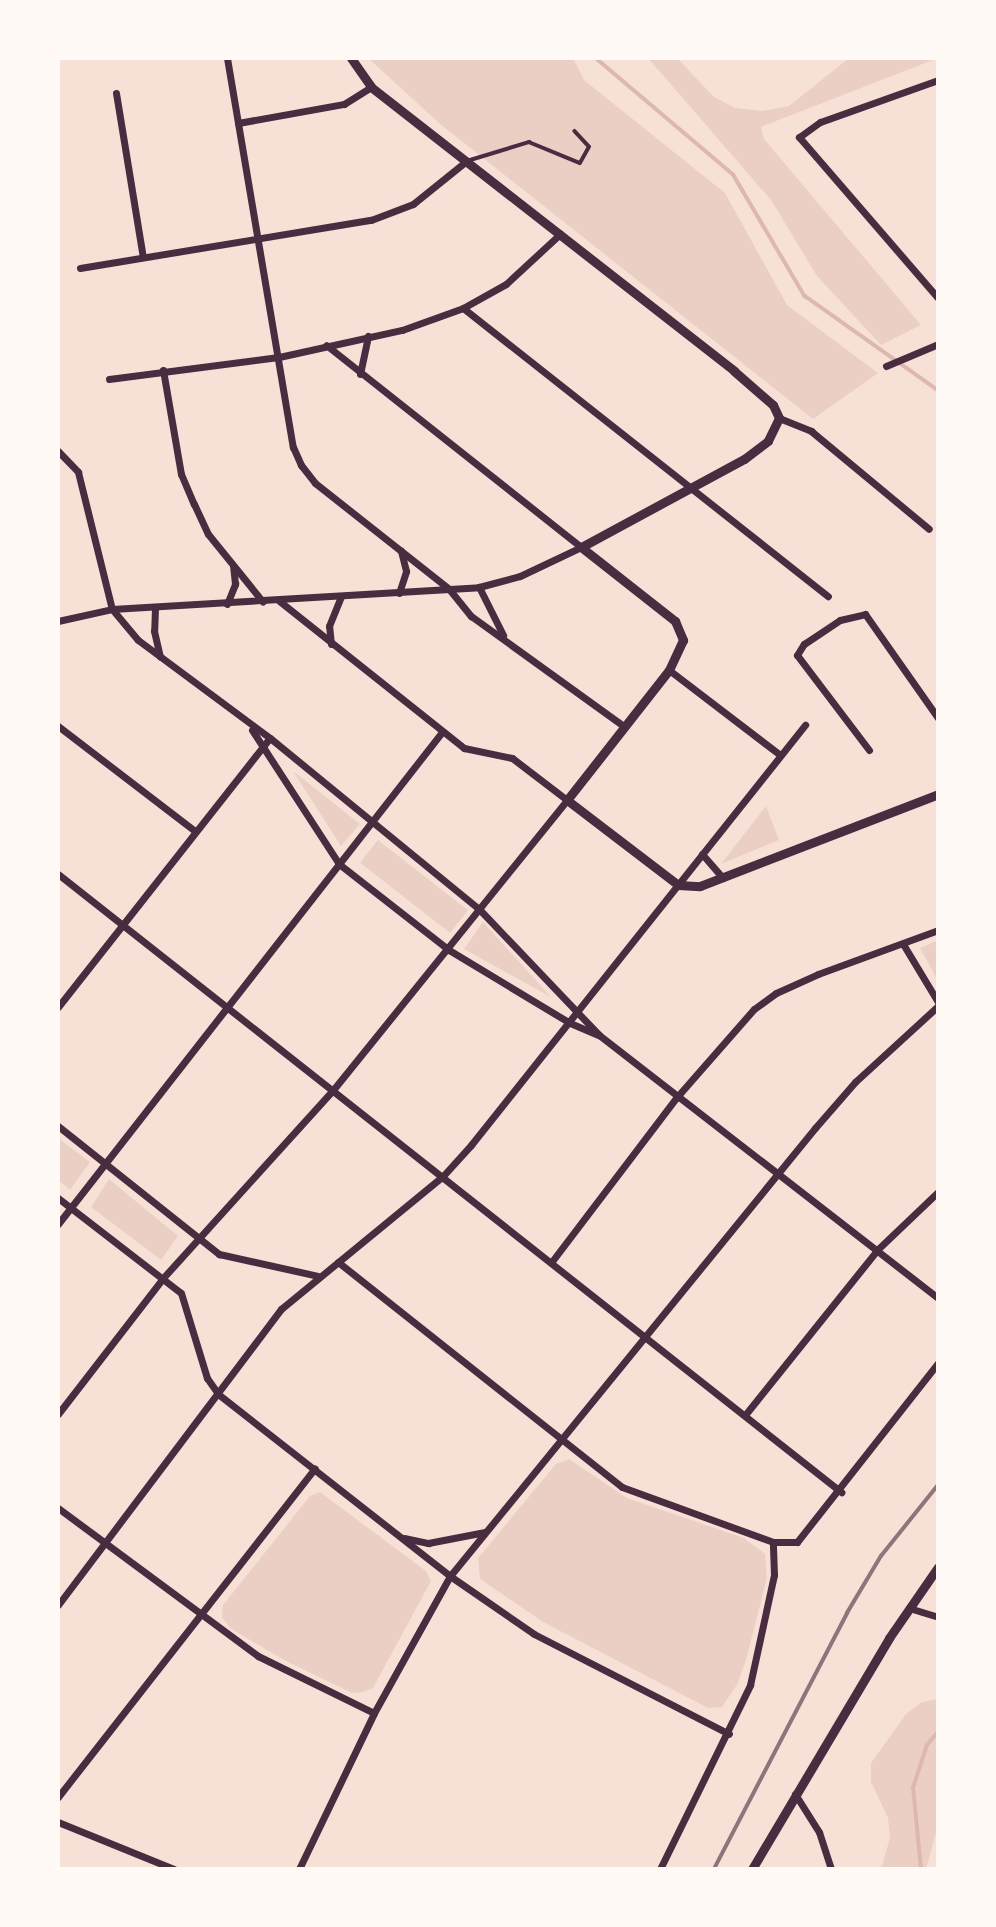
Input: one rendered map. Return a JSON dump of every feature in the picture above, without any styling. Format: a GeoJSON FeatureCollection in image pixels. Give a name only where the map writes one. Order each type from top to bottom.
{"type":"FeatureCollection","features":[{"type":"Feature","properties":{"kind":"street"},"geometry":{"type":"LineString","coordinates":[[227,58],[293,447],[301,465],[315,483],[449,589],[471,616],[625,726]]}},
{"type":"Feature","properties":{"kind":"street"},"geometry":{"type":"LineString","coordinates":[[351,58],[371,87],[734,371],[773,405],[779,418],[810,431],[929,529]]}},
{"type":"Feature","properties":{"kind":"street"},"geometry":{"type":"LineString","coordinates":[[938,80],[820,122],[799,137],[938,298]]}},
{"type":"Feature","properties":{"kind":"street"},"geometry":{"type":"LineString","coordinates":[[238,123],[344,104],[371,87]]}},
{"type":"Feature","properties":{"kind":"street"},"geometry":{"type":"LineString","coordinates":[[116,93],[143,257]]}},
{"type":"Feature","properties":{"kind":"street"},"geometry":{"type":"LineString","coordinates":[[80,268],[370,220],[428,194],[465,162]]}},
{"type":"Feature","properties":{"kind":"street"},"geometry":{"type":"LineString","coordinates":[[109,379],[279,357],[402,330],[463,308],[506,284],[560,234]]}},
{"type":"Feature","properties":{"kind":"street"},"geometry":{"type":"LineString","coordinates":[[463,308],[828,596]]}},
{"type":"Feature","properties":{"kind":"street"},"geometry":{"type":"LineString","coordinates":[[360,374],[368,336]]}},
{"type":"Feature","properties":{"kind":"street"},"geometry":{"type":"LineString","coordinates":[[886,366],[938,344]]}},
{"type":"Feature","properties":{"kind":"street"},"geometry":{"type":"LineString","coordinates":[[58,1413],[163,1278],[333,1090],[449,950],[681,653],[682,629],[675,621],[326,345]]}},
{"type":"Feature","properties":{"kind":"street"},"geometry":{"type":"LineString","coordinates":[[163,370],[181,474],[208,534],[263,602]]}},
{"type":"Feature","properties":{"kind":"street"},"geometry":{"type":"LineString","coordinates":[[58,621],[112,609],[479,587],[520,576],[581,547],[768,442],[779,418]]}},
{"type":"Feature","properties":{"kind":"street"},"geometry":{"type":"LineString","coordinates":[[58,451],[78,472],[112,609],[138,640],[252,729],[270,738],[480,910],[579,1010],[599,1035],[776,1175],[938,1298]]}},
{"type":"Feature","properties":{"kind":"street"},"geometry":{"type":"LineString","coordinates":[[399,593],[406,571],[400,550]]}},
{"type":"Feature","properties":{"kind":"street"},"geometry":{"type":"LineString","coordinates":[[227,604],[235,584],[232,562]]}},
{"type":"Feature","properties":{"kind":"street"},"geometry":{"type":"LineString","coordinates":[[479,587],[505,638]]}},
{"type":"Feature","properties":{"kind":"street"},"geometry":{"type":"LineString","coordinates":[[331,644],[329,626],[341,596]]}},
{"type":"Feature","properties":{"kind":"street"},"geometry":{"type":"LineString","coordinates":[[279,601],[464,748],[512,758],[678,886],[700,886],[723,878],[938,794]]}},
{"type":"Feature","properties":{"kind":"street"},"geometry":{"type":"LineString","coordinates":[[155,608],[154,631],[160,657]]}},
{"type":"Feature","properties":{"kind":"street"},"geometry":{"type":"LineString","coordinates":[[869,750],[797,655],[804,644],[840,620],[865,614],[938,718]]}},
{"type":"Feature","properties":{"kind":"street"},"geometry":{"type":"LineString","coordinates":[[669,670],[779,754]]}},
{"type":"Feature","properties":{"kind":"street"},"geometry":{"type":"LineString","coordinates":[[58,1605],[281,1308],[443,1176],[569,1023],[779,754],[805,725]]}},
{"type":"Feature","properties":{"kind":"street"},"geometry":{"type":"LineString","coordinates":[[58,726],[195,831]]}},
{"type":"Feature","properties":{"kind":"street"},"geometry":{"type":"LineString","coordinates":[[252,729],[261,748],[339,864],[449,950],[569,1023],[599,1035]]}},
{"type":"Feature","properties":{"kind":"street"},"geometry":{"type":"LineString","coordinates":[[58,1224],[109,1163],[442,732]]}},
{"type":"Feature","properties":{"kind":"street"},"geometry":{"type":"LineString","coordinates":[[58,1007],[270,738]]}},
{"type":"Feature","properties":{"kind":"street"},"geometry":{"type":"LineString","coordinates":[[702,854],[723,878]]}},
{"type":"Feature","properties":{"kind":"street"},"geometry":{"type":"LineString","coordinates":[[58,874],[553,1260],[841,1492]]}},
{"type":"Feature","properties":{"kind":"street"},"geometry":{"type":"LineString","coordinates":[[553,1260],[677,1098],[754,1009],[776,993],[938,930]]}},
{"type":"Feature","properties":{"kind":"street"},"geometry":{"type":"LineString","coordinates":[[299,1869],[374,1713],[450,1576],[648,1336],[776,1175],[855,1082],[938,1004],[904,944]]}},
{"type":"Feature","properties":{"kind":"street"},"geometry":{"type":"LineString","coordinates":[[58,1126],[109,1163],[197,1240],[239,1260],[318,1276]]}},
{"type":"Feature","properties":{"kind":"street"},"geometry":{"type":"LineString","coordinates":[[745,1415],[877,1250],[938,1192]]}},
{"type":"Feature","properties":{"kind":"street"},"geometry":{"type":"LineString","coordinates":[[58,1198],[181,1293],[190,1311],[207,1378],[218,1394],[450,1576],[534,1634],[729,1734]]}},
{"type":"Feature","properties":{"kind":"street"},"geometry":{"type":"LineString","coordinates":[[338,1262],[622,1487],[773,1542],[797,1542],[841,1492],[938,1363]]}},
{"type":"Feature","properties":{"kind":"street"},"geometry":{"type":"LineString","coordinates":[[58,1797],[199,1612],[315,1468]]}},
{"type":"Feature","properties":{"kind":"street"},"geometry":{"type":"LineString","coordinates":[[58,1508],[258,1656],[374,1713]]}},
{"type":"Feature","properties":{"kind":"street"},"geometry":{"type":"LineString","coordinates":[[404,1538],[428,1543],[486,1531]]}},
{"type":"Feature","properties":{"kind":"street"},"geometry":{"type":"LineString","coordinates":[[660,1869],[729,1734],[750,1685],[774,1575],[773,1542]]}},
{"type":"Feature","properties":{"kind":"street"},"geometry":{"type":"LineString","coordinates":[[752,1869],[909,1608],[938,1567]]}},
{"type":"Feature","properties":{"kind":"street"},"geometry":{"type":"LineString","coordinates":[[909,1608],[938,1617]]}},
{"type":"Feature","properties":{"kind":"street"},"geometry":{"type":"LineString","coordinates":[[795,1794],[819,1832],[831,1869]]}},
{"type":"Feature","properties":{"kind":"street"},"geometry":{"type":"LineString","coordinates":[[58,1822],[174,1869]]}},
{"type":"Feature","properties":{"kind":"lane"},"geometry":{"type":"LineString","coordinates":[[465,162],[529,142],[580,163],[589,148],[575,132]]}},
{"type":"Feature","properties":{"kind":"shaded area"},"geometry":{"type":"Polygon","coordinates":[[[368,58],[573,58],[584,80],[725,193],[787,305],[878,373],[813,419],[440,124],[368,58]]]}},
{"type":"Feature","properties":{"kind":"shaded area"},"geometry":{"type":"Polygon","coordinates":[[[648,58],[677,58],[714,97],[735,108],[763,111],[789,106],[849,58],[938,58],[761,127],[764,139],[921,325],[881,345],[817,276],[771,200],[648,58]]]}},
{"type":"Feature","properties":{"kind":"shaded area"},"geometry":{"type":"Polygon","coordinates":[[[293,771],[360,824],[341,846],[293,771]]]}},
{"type":"Feature","properties":{"kind":"shaded area"},"geometry":{"type":"Polygon","coordinates":[[[766,806],[779,840],[721,864],[766,806]]]}},
{"type":"Feature","properties":{"kind":"shaded area"},"geometry":{"type":"Polygon","coordinates":[[[378,840],[468,910],[450,933],[360,863],[378,840]]]}},
{"type":"Feature","properties":{"kind":"shaded area"},"geometry":{"type":"Polygon","coordinates":[[[483,922],[551,997],[464,949],[483,922]]]}},
{"type":"Feature","properties":{"kind":"shaded area"},"geometry":{"type":"Polygon","coordinates":[[[938,940],[938,981],[920,948],[938,940]]]}},
{"type":"Feature","properties":{"kind":"shaded area"},"geometry":{"type":"Polygon","coordinates":[[[58,1138],[90,1162],[70,1190],[58,1180],[58,1138]]]}},
{"type":"Feature","properties":{"kind":"shaded area"},"geometry":{"type":"Polygon","coordinates":[[[109,1179],[178,1236],[161,1260],[91,1207],[109,1179]]]}},
{"type":"Feature","properties":{"kind":"shaded area"},"geometry":{"type":"Polygon","coordinates":[[[569,1459],[627,1498],[744,1538],[765,1554],[767,1578],[746,1660],[738,1683],[722,1707],[708,1708],[543,1622],[480,1579],[478,1558],[556,1464],[569,1459]]]}},
{"type":"Feature","properties":{"kind":"shaded area"},"geometry":{"type":"Polygon","coordinates":[[[320,1492],[426,1571],[431,1581],[373,1688],[363,1692],[352,1693],[284,1660],[230,1628],[222,1617],[223,1605],[310,1496],[320,1492]]]}},
{"type":"Feature","properties":{"kind":"shaded area"},"geometry":{"type":"Polygon","coordinates":[[[938,1699],[938,1826],[926,1869],[881,1869],[890,1838],[888,1818],[871,1782],[871,1763],[906,1714],[922,1702],[938,1699]]]}},
{"type":"Feature","properties":{"kind":"waterway"},"geometry":{"type":"LineString","coordinates":[[596,58],[733,174],[805,296],[938,390]]}},
{"type":"Feature","properties":{"kind":"waterway"},"geometry":{"type":"LineString","coordinates":[[921,1869],[913,1788],[927,1745],[938,1732]]}},
{"type":"Feature","properties":{"kind":"railway"},"geometry":{"type":"LineString","coordinates":[[714,1869],[847,1613],[881,1556],[938,1485]]}}]}
